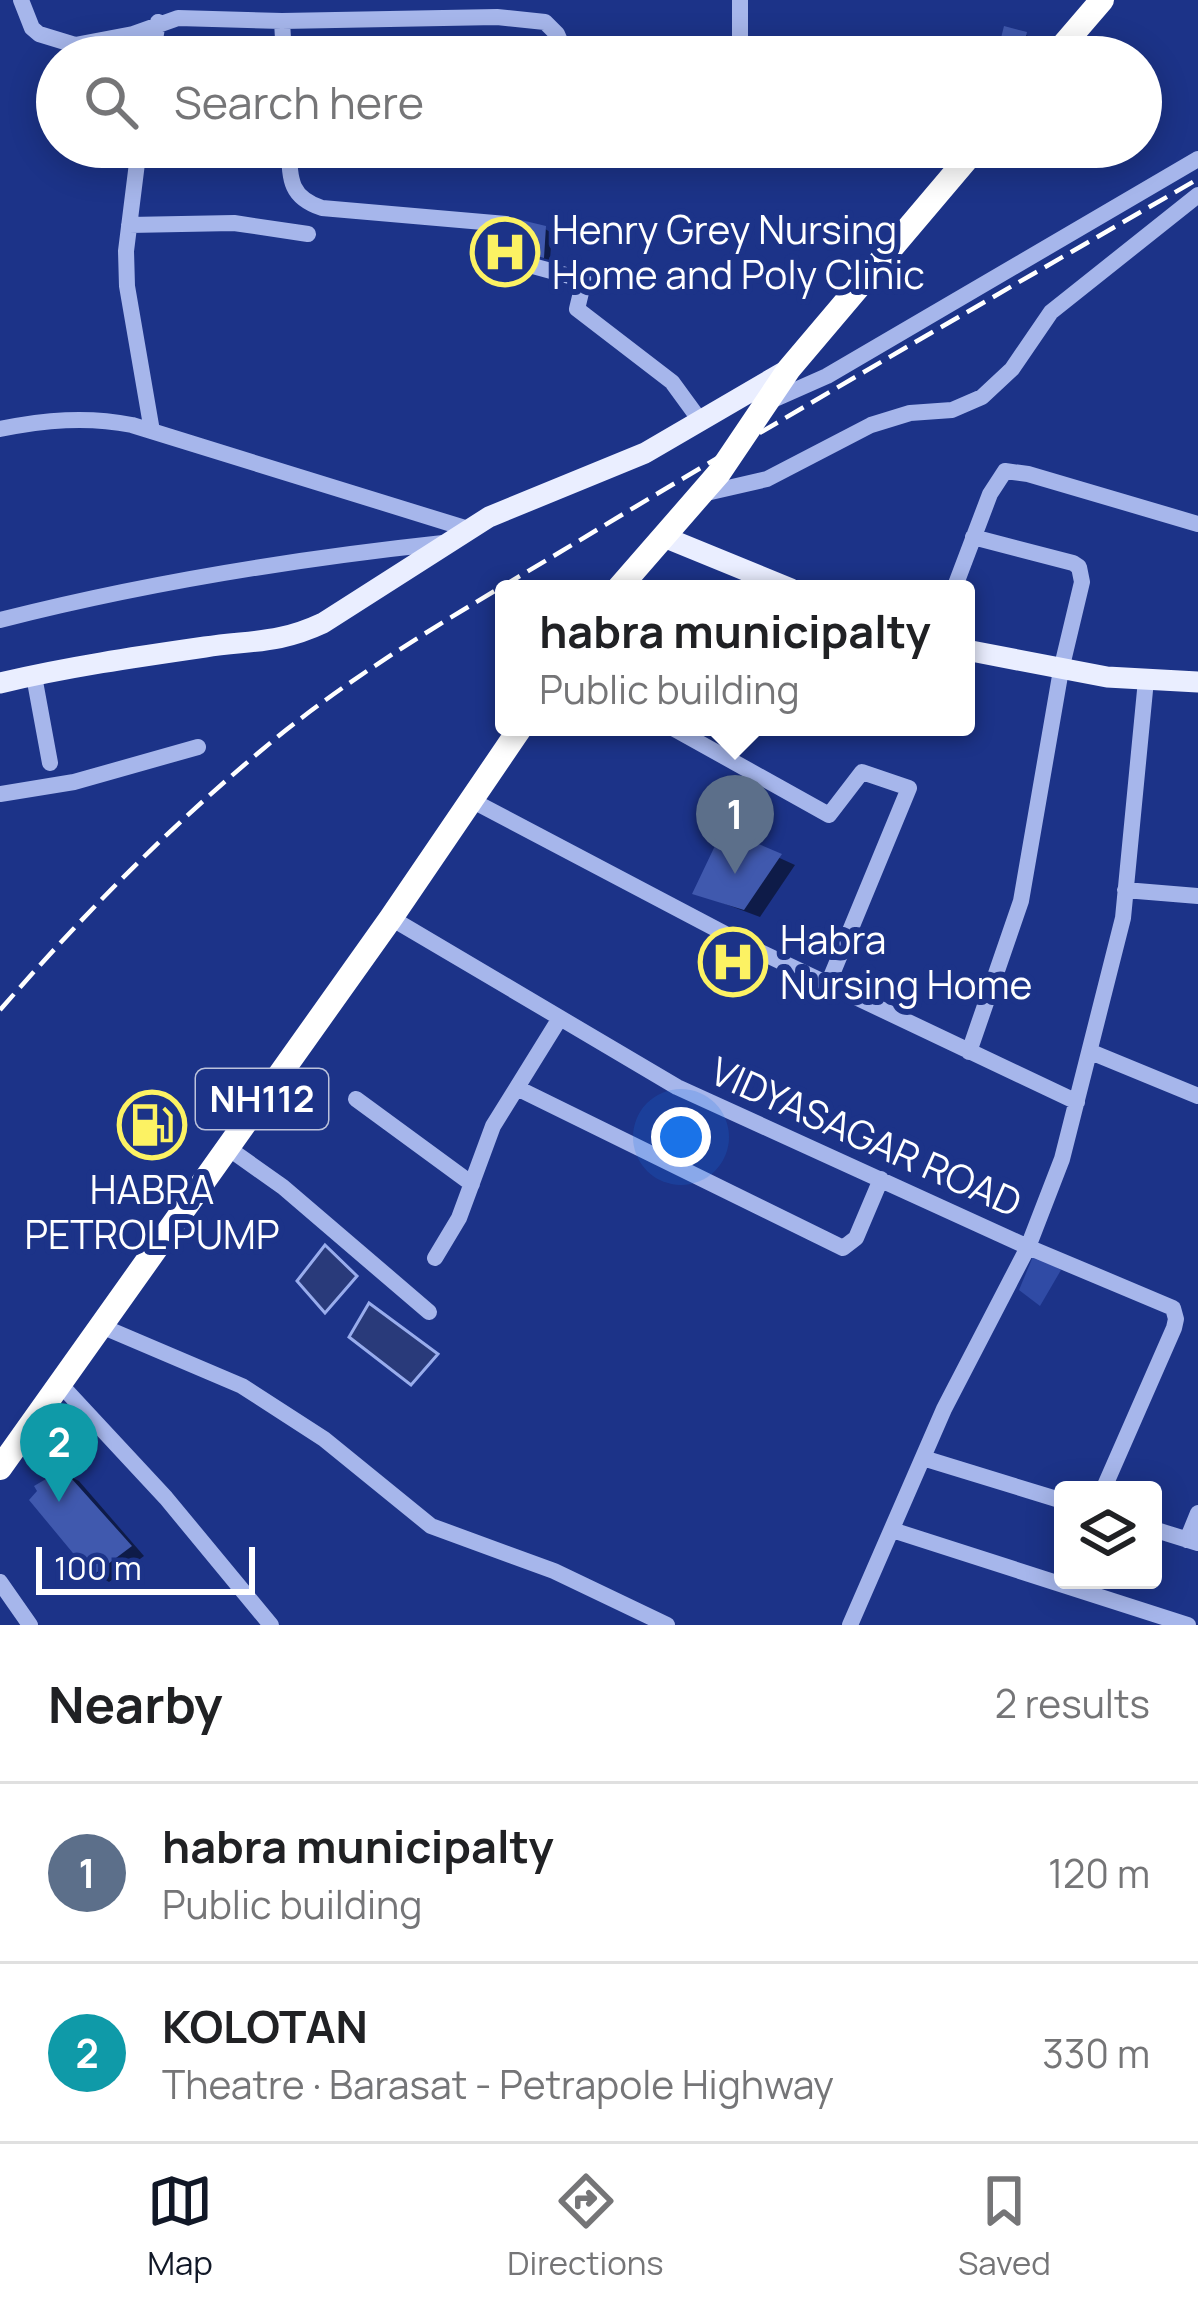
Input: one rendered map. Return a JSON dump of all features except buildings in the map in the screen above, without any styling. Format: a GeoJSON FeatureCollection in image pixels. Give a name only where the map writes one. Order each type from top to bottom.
{"type":"FeatureCollection","features":[{"type":"Feature","properties":{"kind":"highway"},"geometry":{"type":"LineString","coordinates":[[1070,36],[1100,0]]}},
{"type":"Feature","properties":{"kind":"highway"},"geometry":{"type":"LineString","coordinates":[[626,580],[701,494],[789,369],[959,168]]}},
{"type":"Feature","properties":{"kind":"highway","name":"NH112"},"geometry":{"type":"LineString","coordinates":[[0,1468],[515,736]]}},
{"type":"Feature","properties":{"kind":"main road"},"geometry":{"type":"LineString","coordinates":[[0,683],[225,644],[275,642],[323,623],[468,529],[645,453],[789,369]]}},
{"type":"Feature","properties":{"kind":"main road"},"geometry":{"type":"LineString","coordinates":[[664,537],[769,580]]}},
{"type":"Feature","properties":{"kind":"main road"},"geometry":{"type":"LineString","coordinates":[[975,652],[1061,670],[1146,680],[1197,679]]}},
{"type":"Feature","properties":{"kind":"street"},"geometry":{"type":"LineString","coordinates":[[21,0],[32,28],[46,36]]}},
{"type":"Feature","properties":{"kind":"street"},"geometry":{"type":"LineString","coordinates":[[740,0],[740,36]]}},
{"type":"Feature","properties":{"kind":"street"},"geometry":{"type":"LineString","coordinates":[[122,36],[158,22],[201,16],[283,21],[522,19],[545,22],[558,36]]}},
{"type":"Feature","properties":{"kind":"street"},"geometry":{"type":"LineString","coordinates":[[283,21],[283,36]]}},
{"type":"Feature","properties":{"kind":"street"},"geometry":{"type":"LineString","coordinates":[[156,36],[158,22]]}},
{"type":"Feature","properties":{"kind":"street"},"geometry":{"type":"LineString","coordinates":[[765,404],[826,376],[1198,159]]}},
{"type":"Feature","properties":{"kind":"street"},"geometry":{"type":"LineString","coordinates":[[136,168],[127,286],[152,431]]}},
{"type":"Feature","properties":{"kind":"street"},"geometry":{"type":"LineString","coordinates":[[290,168],[290,184],[305,202],[322,208],[506,224],[507,259],[584,280],[577,309],[672,382],[699,419]]}},
{"type":"Feature","properties":{"kind":"street"},"geometry":{"type":"LineString","coordinates":[[701,494],[766,479],[871,425],[910,413],[952,410],[982,397],[1012,369],[1051,312],[1198,195]]}},
{"type":"Feature","properties":{"kind":"street"},"geometry":{"type":"LineString","coordinates":[[129,225],[234,224],[308,234]]}},
{"type":"Feature","properties":{"kind":"street"},"geometry":{"type":"LineString","coordinates":[[0,429],[38,421],[101,418],[468,529]]}},
{"type":"Feature","properties":{"kind":"street"},"geometry":{"type":"LineString","coordinates":[[957,580],[996,481],[1005,471],[1198,524]]}},
{"type":"Feature","properties":{"kind":"street"},"geometry":{"type":"LineString","coordinates":[[969,1052],[1021,902],[1061,670],[1082,582],[1079,567],[973,537]]}},
{"type":"Feature","properties":{"kind":"street"},"geometry":{"type":"LineString","coordinates":[[0,620],[148,586],[443,543]]}},
{"type":"Feature","properties":{"kind":"street"},"geometry":{"type":"LineString","coordinates":[[34,676],[50,763]]}},
{"type":"Feature","properties":{"kind":"street"},"geometry":{"type":"LineString","coordinates":[[850,1625],[923,1458],[1028,1247],[1062,1159],[1123,918],[1146,680]]}},
{"type":"Feature","properties":{"kind":"street"},"geometry":{"type":"LineString","coordinates":[[687,736],[829,815],[862,772],[910,788],[828,985]]}},
{"type":"Feature","properties":{"kind":"street"},"geometry":{"type":"LineString","coordinates":[[0,794],[74,782],[197,747]]}},
{"type":"Feature","properties":{"kind":"street"},"geometry":{"type":"LineString","coordinates":[[471,800],[828,985],[1077,1102]]}},
{"type":"Feature","properties":{"kind":"street"},"geometry":{"type":"LineString","coordinates":[[1125,890],[1198,896]]}},
{"type":"Feature","properties":{"kind":"street","name":"VIDYASAGAR ROAD"},"geometry":{"type":"LineString","coordinates":[[391,918],[677,1088],[1028,1247],[1198,1318]]}},
{"type":"Feature","properties":{"kind":"street"},"geometry":{"type":"LineString","coordinates":[[435,1258],[455,1227],[493,1126],[560,1018]]}},
{"type":"Feature","properties":{"kind":"street"},"geometry":{"type":"LineString","coordinates":[[1091,1052],[1198,1096]]}},
{"type":"Feature","properties":{"kind":"street"},"geometry":{"type":"LineString","coordinates":[[517,1088],[844,1248],[856,1238],[881,1179]]}},
{"type":"Feature","properties":{"kind":"street"},"geometry":{"type":"LineString","coordinates":[[356,1099],[472,1184]]}},
{"type":"Feature","properties":{"kind":"street"},"geometry":{"type":"LineString","coordinates":[[228,1148],[283,1187],[429,1312]]}},
{"type":"Feature","properties":{"kind":"street"},"geometry":{"type":"LineString","coordinates":[[1107,1481],[1174,1328],[1176,1312]]}},
{"type":"Feature","properties":{"kind":"street"},"geometry":{"type":"LineString","coordinates":[[101,1326],[242,1386],[324,1439],[448,1535],[554,1571],[667,1625]]}},
{"type":"Feature","properties":{"kind":"street"},"geometry":{"type":"LineString","coordinates":[[60,1384],[166,1498],[271,1625]]}},
{"type":"Feature","properties":{"kind":"street"},"geometry":{"type":"LineString","coordinates":[[923,1458],[1054,1498]]}},
{"type":"Feature","properties":{"kind":"street"},"geometry":{"type":"LineString","coordinates":[[1162,1532],[1192,1541],[1198,1513]]}},
{"type":"Feature","properties":{"kind":"street"},"geometry":{"type":"LineString","coordinates":[[892,1530],[1188,1625]]}},
{"type":"Feature","properties":{"kind":"street"},"geometry":{"type":"LineString","coordinates":[[0,1582],[30,1625]]}},
{"type":"Feature","properties":{"kind":"shaded area"},"geometry":{"type":"Polygon","coordinates":[[[325,1245],[357,1276],[325,1313],[297,1281],[325,1245]]]}},
{"type":"Feature","properties":{"kind":"shaded area"},"geometry":{"type":"Polygon","coordinates":[[[1034,1254],[1061,1270],[1040,1306],[1019,1290],[1034,1254]]]}},
{"type":"Feature","properties":{"kind":"shaded area"},"geometry":{"type":"Polygon","coordinates":[[[369,1303],[438,1354],[411,1385],[349,1337],[369,1303]]]}},
{"type":"Feature","properties":{"kind":"railway"},"geometry":{"type":"LineString","coordinates":[[514,580],[1198,179]]}},
{"type":"Feature","properties":{"kind":"railway"},"geometry":{"type":"LineString","coordinates":[[0,1010],[102,899],[247,763],[361,675],[495,591]]}},
{"type":"Feature","properties":{"kind":"place","name":"Henry Grey Nursing Home and Poly Clinic"},"geometry":{"type":"Point","coordinates":[505,252]}},
{"type":"Feature","properties":{"kind":"place","name":"habra municipalty"},"geometry":{"type":"Point","coordinates":[735,874]}},
{"type":"Feature","properties":{"kind":"place","name":"Habra Nursing Home"},"geometry":{"type":"Point","coordinates":[733,962]}},
{"type":"Feature","properties":{"kind":"place","name":"HABRA PETROL PUMP"},"geometry":{"type":"Point","coordinates":[152,1125]}},
{"type":"Feature","properties":{"kind":"place","name":"KOLOTAN"},"geometry":{"type":"Point","coordinates":[59,1502]}}]}
